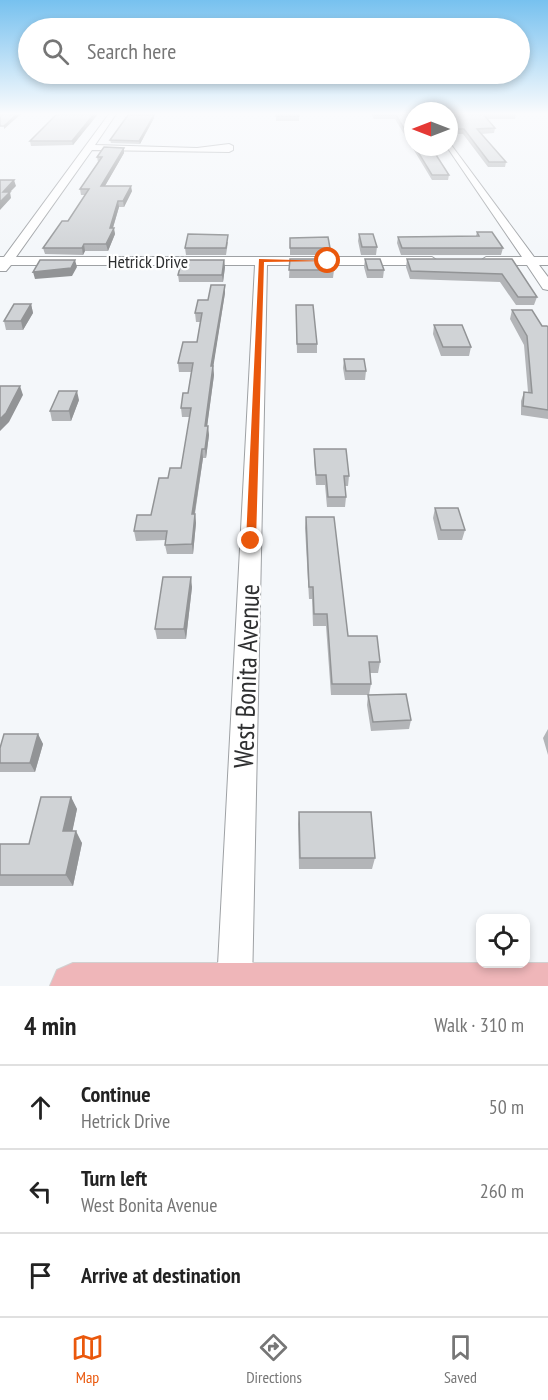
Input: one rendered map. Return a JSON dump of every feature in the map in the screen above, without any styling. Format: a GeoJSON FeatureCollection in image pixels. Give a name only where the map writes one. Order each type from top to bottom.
{"type":"FeatureCollection","features":[{"type":"Feature","properties":{"kind":"main road"},"geometry":{"type":"LineString","coordinates":[[73,986],[548,986]]}},
{"type":"Feature","properties":{"kind":"street"},"geometry":{"type":"LineString","coordinates":[[2,264],[80,160]]}},
{"type":"Feature","properties":{"kind":"street"},"geometry":{"type":"LineString","coordinates":[[460,160],[548,286]]}},
{"type":"Feature","properties":{"kind":"street","name":"West Bonita Avenue"},"geometry":{"type":"LineString","coordinates":[[226,985],[261,261]]}},
{"type":"Feature","properties":{"kind":"street","name":"Hetrick Drive"},"geometry":{"type":"LineString","coordinates":[[2,264],[448,261]]}},
{"type":"Feature","properties":{"kind":"street"},"geometry":{"type":"LineString","coordinates":[[472,261],[548,261]]}},
{"type":"Feature","properties":{"kind":"building"},"geometry":{"type":"Polygon","coordinates":[[[100,160],[117,160],[101,186],[131,186],[123,201],[118,201],[110,228],[114,228],[106,244],[84,244],[82,248],[43,248],[62,221],[68,221],[89,189],[80,189],[100,160]]]}},
{"type":"Feature","properties":{"kind":"building"},"geometry":{"type":"Polygon","coordinates":[[[423,160],[439,160],[449,175],[432,175],[423,160]]]}},
{"type":"Feature","properties":{"kind":"building"},"geometry":{"type":"Polygon","coordinates":[[[487,160],[504,160],[506,162],[489,162],[487,160]]]}},
{"type":"Feature","properties":{"kind":"building"},"geometry":{"type":"Polygon","coordinates":[[[0,180],[14,180],[3,192],[10,192],[0,202],[0,180]]]}},
{"type":"Feature","properties":{"kind":"building"},"geometry":{"type":"Polygon","coordinates":[[[477,232],[492,232],[503,248],[402,248],[398,237],[479,236],[477,232]]]}},
{"type":"Feature","properties":{"kind":"building"},"geometry":{"type":"Polygon","coordinates":[[[188,234],[228,235],[226,248],[185,248],[188,234]]]}},
{"type":"Feature","properties":{"kind":"building"},"geometry":{"type":"Polygon","coordinates":[[[359,234],[373,234],[377,247],[362,247],[359,234]]]}},
{"type":"Feature","properties":{"kind":"building"},"geometry":{"type":"Polygon","coordinates":[[[328,237],[330,248],[290,248],[290,238],[328,237]]]}},
{"type":"Feature","properties":{"kind":"building"},"geometry":{"type":"Polygon","coordinates":[[[290,259],[332,259],[334,270],[289,270],[290,259]]]}},
{"type":"Feature","properties":{"kind":"building"},"geometry":{"type":"Polygon","coordinates":[[[365,259],[380,259],[384,270],[368,270],[365,259]]]}},
{"type":"Feature","properties":{"kind":"building"},"geometry":{"type":"Polygon","coordinates":[[[407,259],[512,259],[537,297],[518,297],[502,274],[411,271],[407,259]]]}},
{"type":"Feature","properties":{"kind":"building"},"geometry":{"type":"Polygon","coordinates":[[[40,260],[75,260],[71,268],[33,272],[40,260]]]}},
{"type":"Feature","properties":{"kind":"building"},"geometry":{"type":"Polygon","coordinates":[[[182,260],[224,260],[222,275],[178,275],[182,260]]]}},
{"type":"Feature","properties":{"kind":"building"},"geometry":{"type":"Polygon","coordinates":[[[211,285],[225,285],[211,366],[213,366],[205,426],[208,426],[205,449],[202,449],[192,514],[195,514],[192,544],[165,545],[167,531],[134,531],[137,515],[151,515],[159,478],[168,478],[170,468],[181,468],[191,408],[181,408],[183,393],[188,393],[193,363],[178,363],[183,342],[197,342],[202,313],[195,313],[198,300],[208,300],[211,285]]]}},
{"type":"Feature","properties":{"kind":"building"},"geometry":{"type":"Polygon","coordinates":[[[14,304],[31,304],[21,321],[4,321],[14,304]]]}},
{"type":"Feature","properties":{"kind":"building"},"geometry":{"type":"Polygon","coordinates":[[[296,305],[313,305],[317,344],[297,344],[296,305]]]}},
{"type":"Feature","properties":{"kind":"building"},"geometry":{"type":"Polygon","coordinates":[[[512,310],[532,310],[542,326],[548,327],[548,410],[523,406],[524,392],[532,393],[527,336],[512,310]]]}},
{"type":"Feature","properties":{"kind":"building"},"geometry":{"type":"Polygon","coordinates":[[[434,325],[462,325],[471,347],[443,347],[434,325]]]}},
{"type":"Feature","properties":{"kind":"building"},"geometry":{"type":"Polygon","coordinates":[[[344,359],[364,359],[366,371],[346,371],[344,359]]]}},
{"type":"Feature","properties":{"kind":"building"},"geometry":{"type":"Polygon","coordinates":[[[0,386],[20,386],[6,413],[0,419],[0,386]]]}},
{"type":"Feature","properties":{"kind":"building"},"geometry":{"type":"Polygon","coordinates":[[[59,391],[77,391],[69,411],[50,411],[59,391]]]}},
{"type":"Feature","properties":{"kind":"building"},"geometry":{"type":"Polygon","coordinates":[[[314,449],[346,449],[349,476],[344,476],[346,497],[328,497],[326,475],[316,475],[314,449]]]}},
{"type":"Feature","properties":{"kind":"building"},"geometry":{"type":"Polygon","coordinates":[[[435,508],[458,508],[465,530],[441,530],[435,508]]]}},
{"type":"Feature","properties":{"kind":"building"},"geometry":{"type":"Polygon","coordinates":[[[306,517],[334,517],[348,636],[377,636],[380,662],[369,662],[371,684],[332,684],[327,614],[314,614],[313,587],[309,587],[306,517]]]}},
{"type":"Feature","properties":{"kind":"building"},"geometry":{"type":"Polygon","coordinates":[[[163,577],[191,577],[184,629],[155,629],[163,577]]]}},
{"type":"Feature","properties":{"kind":"building"},"geometry":{"type":"Polygon","coordinates":[[[406,694],[411,720],[373,722],[368,695],[406,694]]]}},
{"type":"Feature","properties":{"kind":"building"},"geometry":{"type":"Polygon","coordinates":[[[4,734],[38,734],[30,763],[0,763],[0,748],[4,734]]]}},
{"type":"Feature","properties":{"kind":"building"},"geometry":{"type":"Polygon","coordinates":[[[41,797],[71,797],[63,831],[76,831],[66,875],[0,875],[0,844],[29,844],[41,797]]]}},
{"type":"Feature","properties":{"kind":"building"},"geometry":{"type":"Polygon","coordinates":[[[299,812],[371,812],[375,858],[300,858],[299,812]]]}},
{"type":"Feature","properties":{"kind":"route"},"geometry":{"type":"LineString","coordinates":[[251,541],[261,261],[328,261]]}}]}
